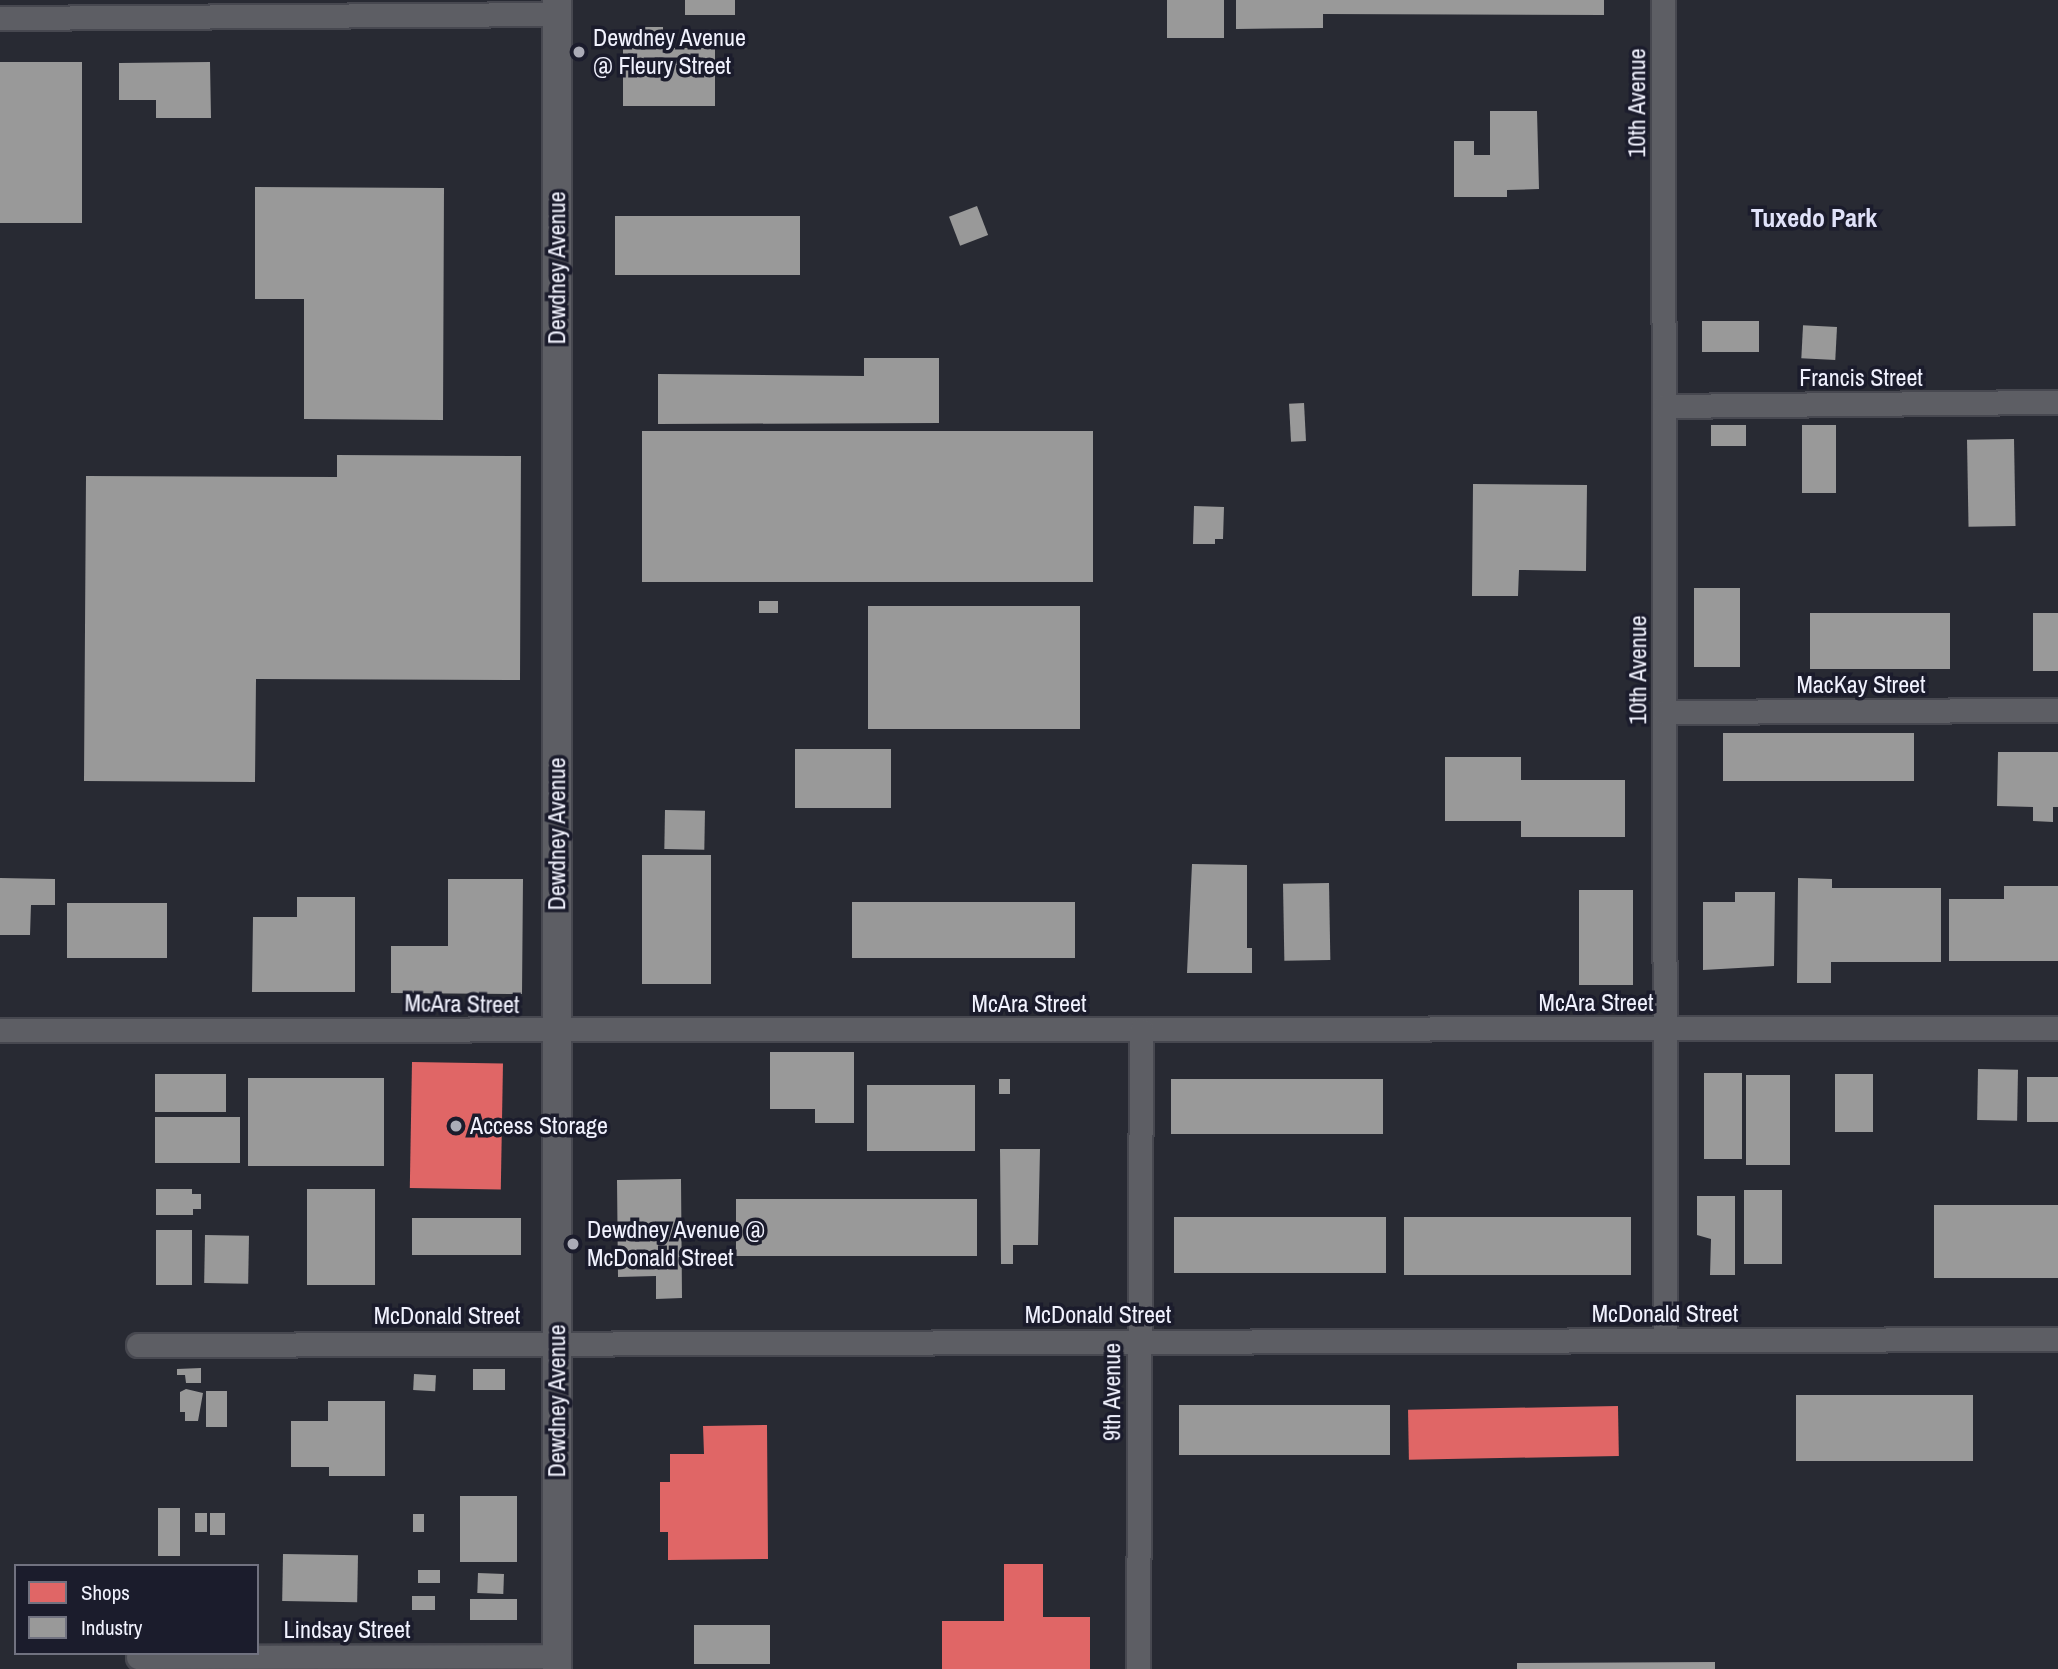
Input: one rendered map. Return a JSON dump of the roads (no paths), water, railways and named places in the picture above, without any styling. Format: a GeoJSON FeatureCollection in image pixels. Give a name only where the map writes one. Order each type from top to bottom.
{"type":"FeatureCollection","features":[{"type":"Feature","properties":{"kind":"street","name":"10th Avenue"},"geometry":{"type":"LineString","coordinates":[[1663,0],[1665,1340]]}},
{"type":"Feature","properties":{"kind":"street"},"geometry":{"type":"LineString","coordinates":[[0,18],[557,7]]}},
{"type":"Feature","properties":{"kind":"street","name":"Dewdney Avenue"},"geometry":{"type":"LineString","coordinates":[[557,7],[557,1662]]}},
{"type":"Feature","properties":{"kind":"street","name":"Francis Street"},"geometry":{"type":"LineString","coordinates":[[1664,406],[2058,402]]}},
{"type":"Feature","properties":{"kind":"street","name":"MacKay Street"},"geometry":{"type":"LineString","coordinates":[[1664,712],[2058,710]]}},
{"type":"Feature","properties":{"kind":"street","name":"McAra Street"},"geometry":{"type":"LineString","coordinates":[[0,1030],[557,1032],[2058,1028]]}},
{"type":"Feature","properties":{"kind":"street","name":"9th Avenue"},"geometry":{"type":"LineString","coordinates":[[1138,1669],[1141,1030]]}},
{"type":"Feature","properties":{"kind":"street","name":"McDonald Street"},"geometry":{"type":"LineString","coordinates":[[138,1345],[2058,1339]]}},
{"type":"Feature","properties":{"kind":"street","name":"Lindsay Street"},"geometry":{"type":"LineString","coordinates":[[138,1657],[557,1662]]}},
{"type":"Feature","properties":{"kind":"place","name":"Dewdney Avenue @ Fleury Street"},"geometry":{"type":"Point","coordinates":[579,52]}},
{"type":"Feature","properties":{"kind":"place","name":"Access Storage"},"geometry":{"type":"Point","coordinates":[456,1126]}},
{"type":"Feature","properties":{"kind":"place","name":"Dewdney Avenue @ McDonald Street"},"geometry":{"type":"Point","coordinates":[573,1244]}},
{"type":"Feature","properties":{"kind":"district","name":"Tuxedo Park"},"geometry":{"type":"Point","coordinates":[1814,218]}}]}
